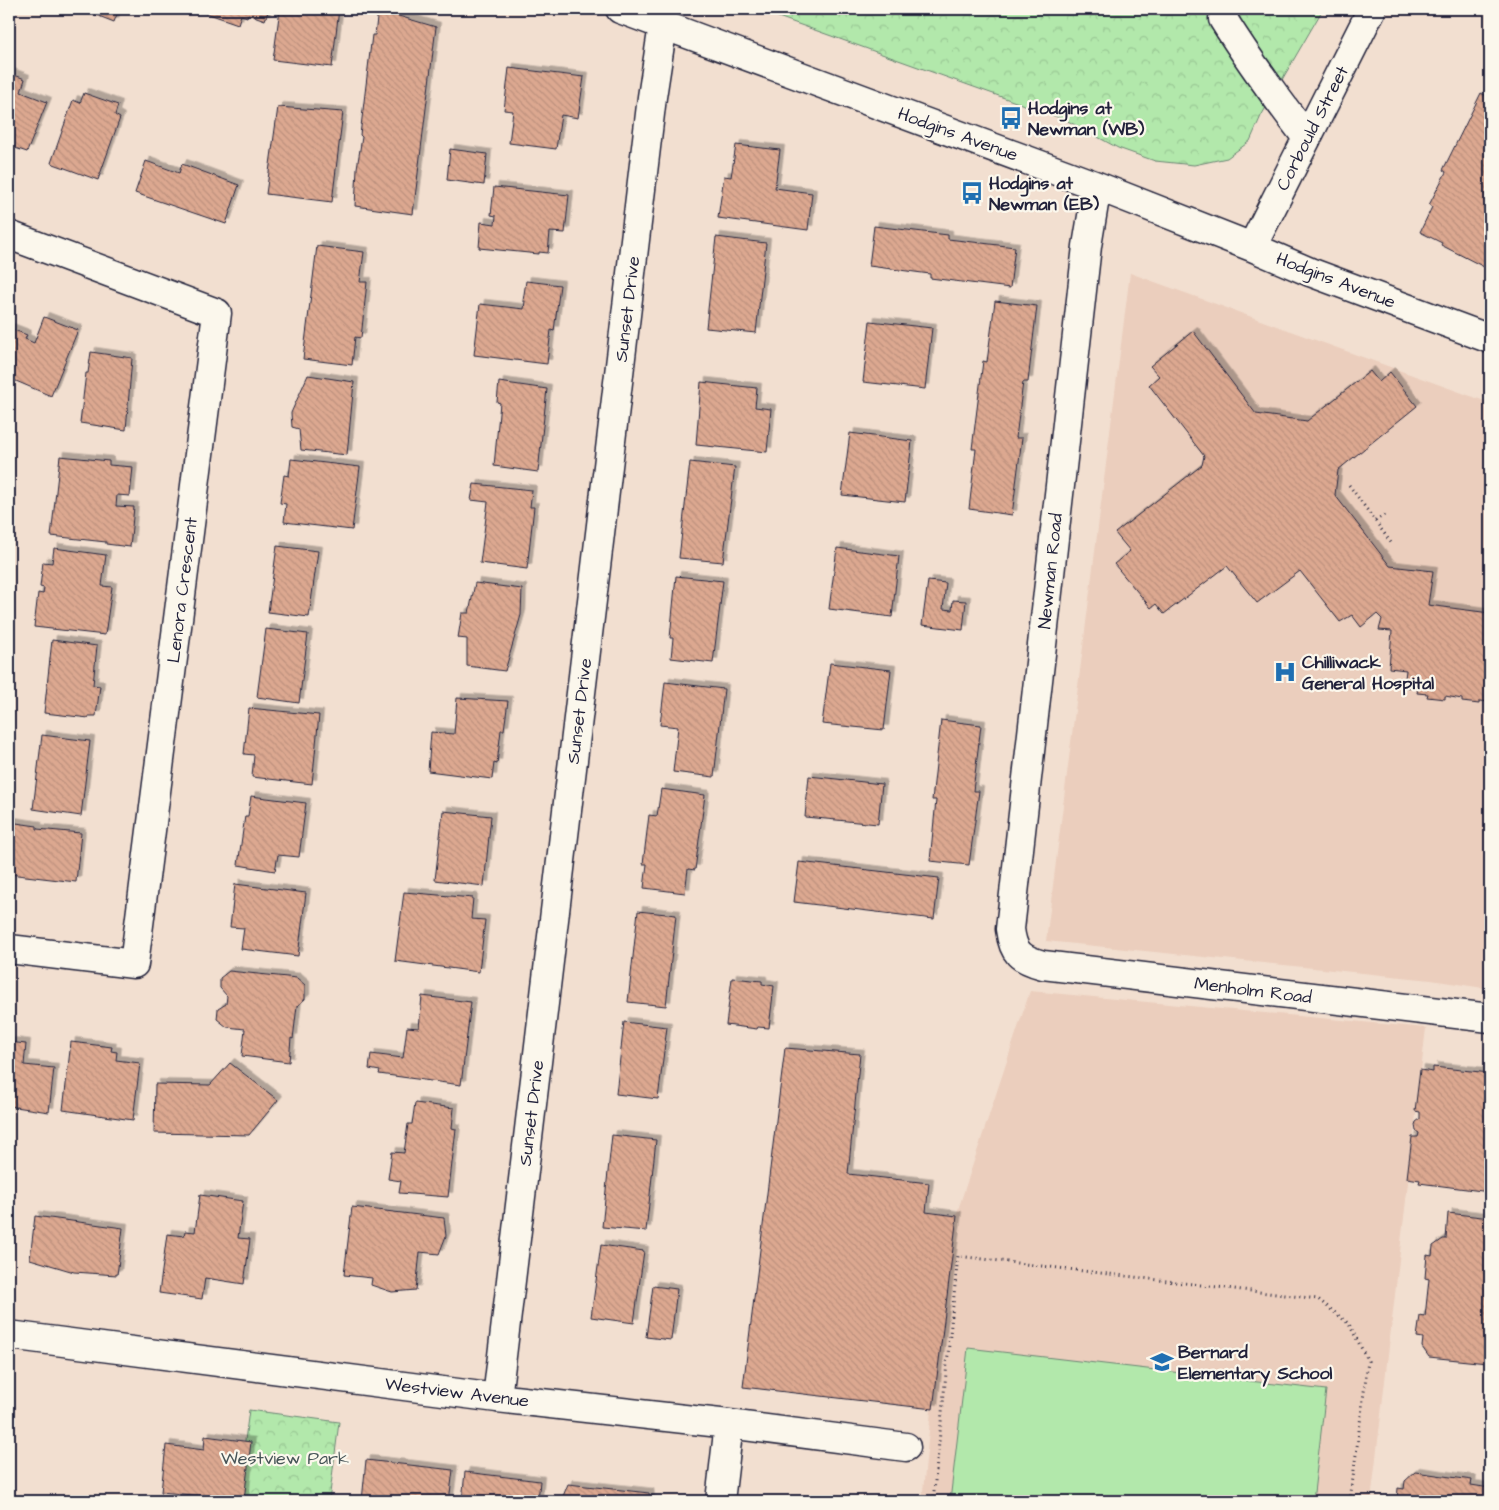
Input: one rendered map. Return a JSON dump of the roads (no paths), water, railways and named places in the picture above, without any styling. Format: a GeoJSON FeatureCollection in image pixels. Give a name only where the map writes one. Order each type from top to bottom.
{"type":"FeatureCollection","features":[{"type":"Feature","properties":{"kind":"street","name":"Hodgins Avenue"},"geometry":{"type":"LineString","coordinates":[[620,9],[1097,186],[1310,272],[1490,339]]}},
{"type":"Feature","properties":{"kind":"street"},"geometry":{"type":"LineString","coordinates":[[1225,9],[1223,19],[1248,59],[1268,88],[1308,138]]}},
{"type":"Feature","properties":{"kind":"street","name":"Corbould Street"},"geometry":{"type":"LineString","coordinates":[[1252,247],[1372,9]]}},
{"type":"Feature","properties":{"kind":"street","name":"Sunset Drive"},"geometry":{"type":"LineString","coordinates":[[497,1398],[651,107],[664,24]]}},
{"type":"Feature","properties":{"kind":"street","name":"Newman Road"},"geometry":{"type":"LineString","coordinates":[[1019,955],[1012,944],[1010,929],[1086,246],[1097,186]]}},
{"type":"Feature","properties":{"kind":"street","name":"Lenora Crescent"},"geometry":{"type":"LineString","coordinates":[[9,235],[217,313],[134,964],[9,949]]}},
{"type":"Feature","properties":{"kind":"street","name":"Menholm Road"},"geometry":{"type":"LineString","coordinates":[[1019,955],[1029,962],[1043,965],[1490,1018]]}},
{"type":"Feature","properties":{"kind":"street","name":"Westview Avenue"},"geometry":{"type":"LineString","coordinates":[[9,1335],[497,1398],[729,1424],[906,1447]]}},
{"type":"Feature","properties":{"kind":"street"},"geometry":{"type":"LineString","coordinates":[[720,1501],[729,1424]]}},
{"type":"Feature","properties":{"kind":"place","name":"Hodgins at Newman (WB)"},"geometry":{"type":"Point","coordinates":[1011,118]}},
{"type":"Feature","properties":{"kind":"place","name":"Hodgins at Newman (EB)"},"geometry":{"type":"Point","coordinates":[972,193]}},
{"type":"Feature","properties":{"kind":"place","name":"Chilliwack General Hospital"},"geometry":{"type":"Point","coordinates":[1285,672]}},
{"type":"Feature","properties":{"kind":"place","name":"Bernard Elementary School"},"geometry":{"type":"Point","coordinates":[1162,1362]}},
{"type":"Feature","properties":{"kind":"park label","name":"Westview Park"},"geometry":{"type":"Point","coordinates":[285,1458]}}]}
